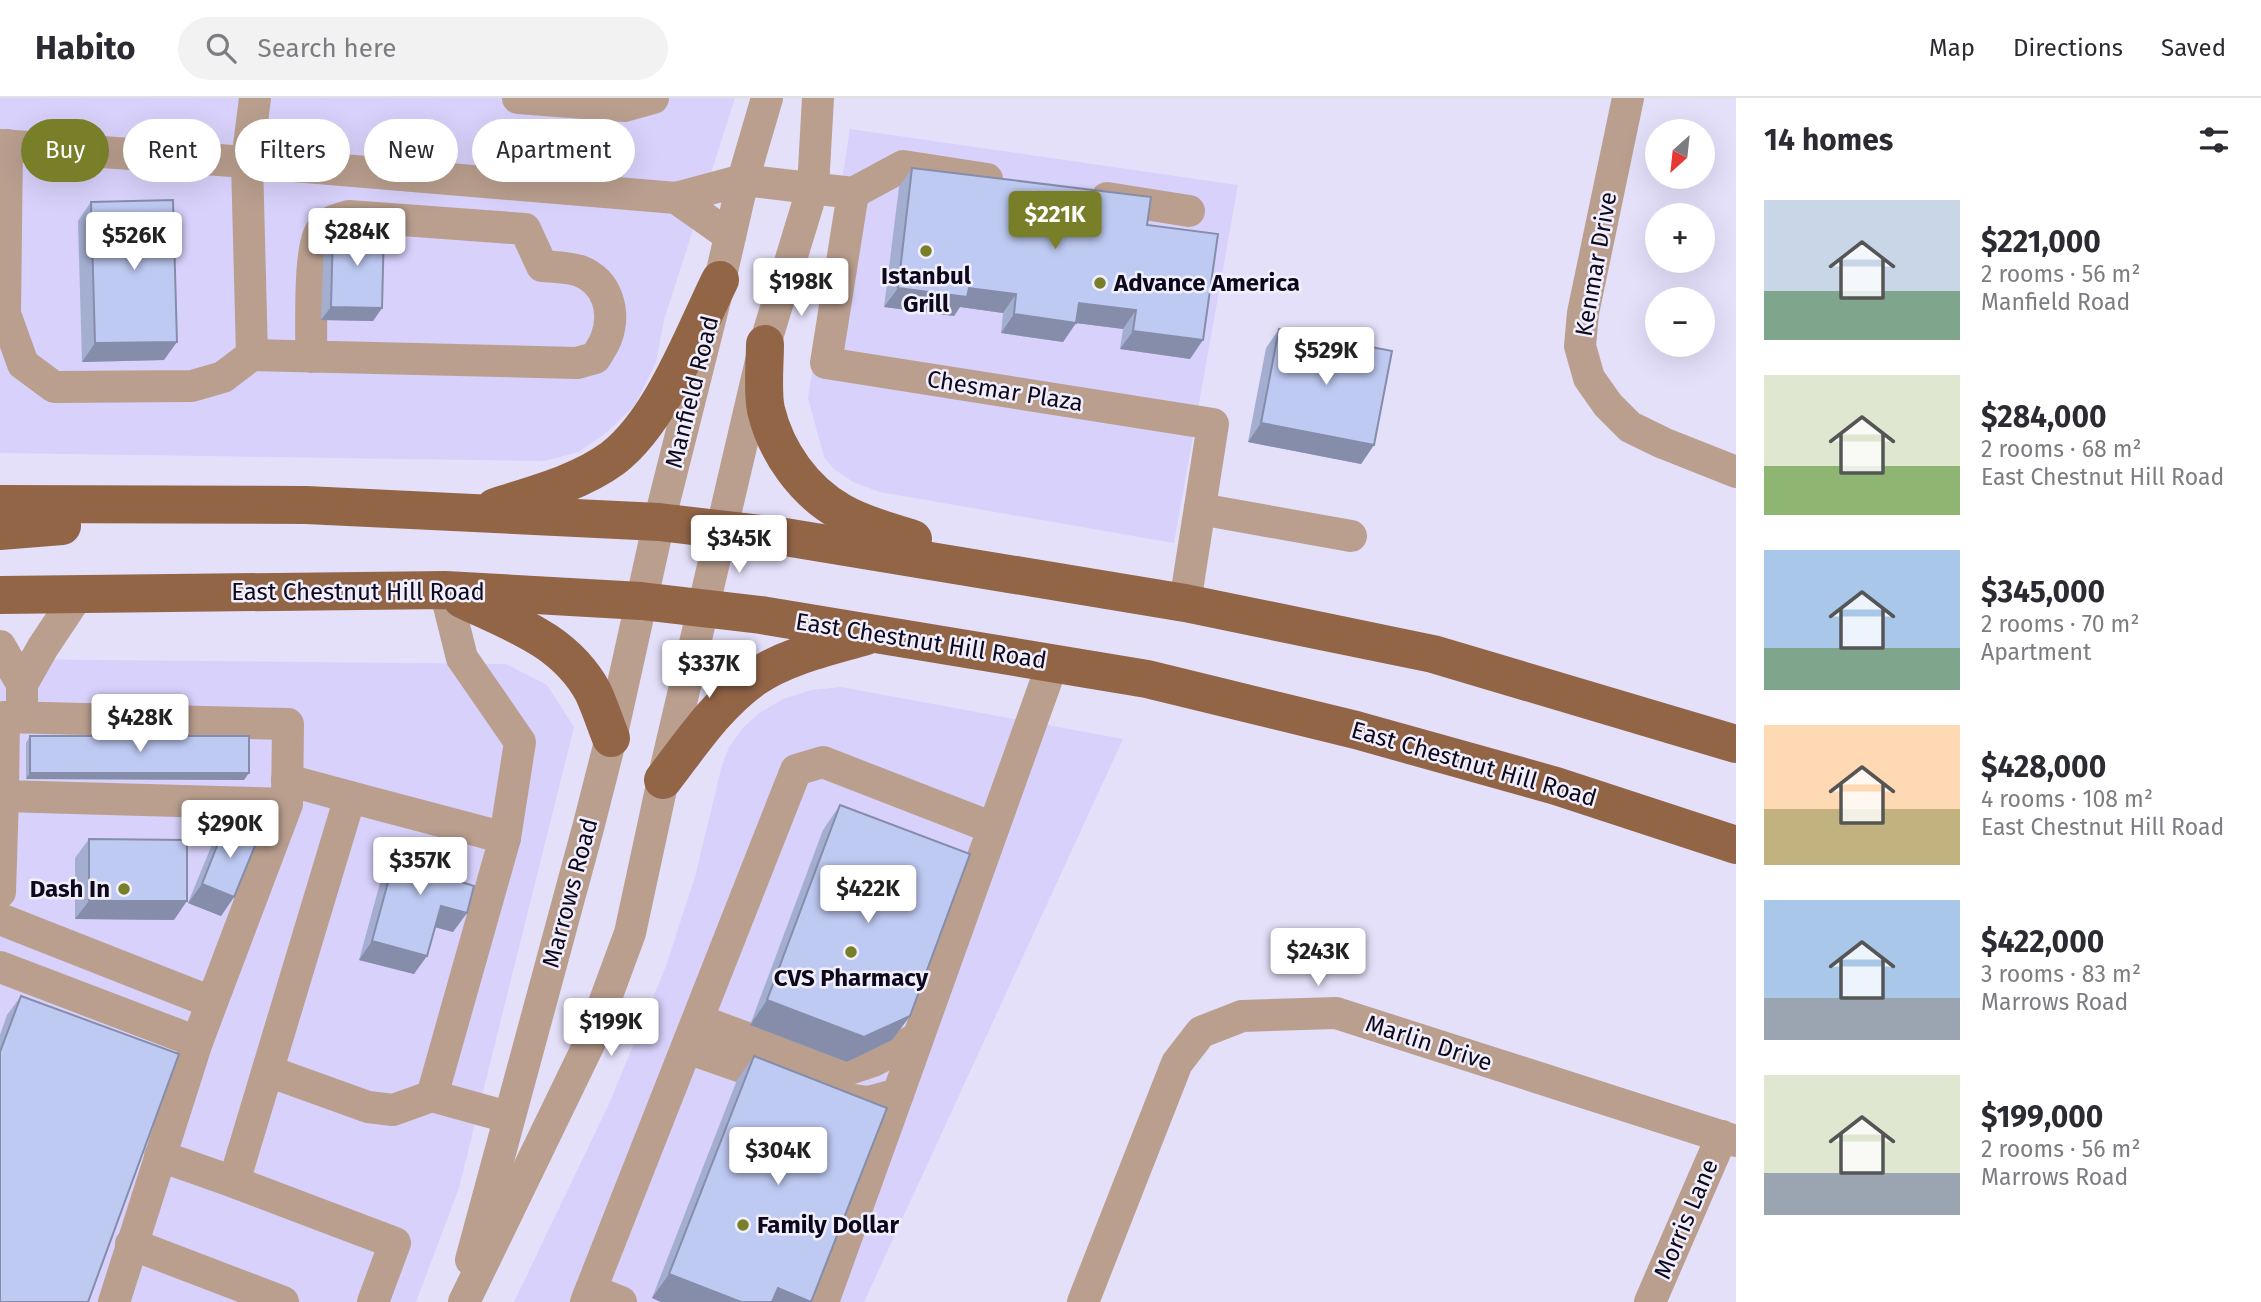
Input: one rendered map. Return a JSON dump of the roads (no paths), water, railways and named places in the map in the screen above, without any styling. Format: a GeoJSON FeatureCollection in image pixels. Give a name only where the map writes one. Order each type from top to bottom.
{"type":"FeatureCollection","features":[{"type":"Feature","properties":{"kind":"main road"},"geometry":{"type":"LineString","coordinates":[[473,513],[586,475],[614,457],[641,430],[662,397],[720,280]]}},
{"type":"Feature","properties":{"kind":"main road"},"geometry":{"type":"LineString","coordinates":[[765,344],[765,408],[780,449],[817,495],[842,512],[868,524],[1010,574]]}},
{"type":"Feature","properties":{"kind":"main road"},"geometry":{"type":"LineString","coordinates":[[0,503],[306,505],[659,522],[786,537],[1185,603],[1433,654],[1736,744]]}},
{"type":"Feature","properties":{"kind":"main road"},"geometry":{"type":"LineString","coordinates":[[0,531],[67,525],[196,504]]}},
{"type":"Feature","properties":{"kind":"main road"},"geometry":{"type":"LineString","coordinates":[[445,590],[536,633],[567,657],[592,691],[611,738]]}},
{"type":"Feature","properties":{"kind":"main road","name":"East Chestnut Hill Road"},"geometry":{"type":"LineString","coordinates":[[0,594],[445,590],[642,601],[704,608],[1147,679],[1356,730],[1556,786],[1736,845]]}},
{"type":"Feature","properties":{"kind":"main road"},"geometry":{"type":"LineString","coordinates":[[663,780],[719,708],[755,677],[793,659],[874,634]]}},
{"type":"Feature","properties":{"kind":"street"},"geometry":{"type":"LineString","coordinates":[[252,119],[255,98]]}},
{"type":"Feature","properties":{"kind":"street"},"geometry":{"type":"LineString","coordinates":[[517,98],[624,106],[653,98]]}},
{"type":"Feature","properties":{"kind":"street","name":"Manfield Road"},"geometry":{"type":"LineString","coordinates":[[659,522],[743,180],[767,98]]}},
{"type":"Feature","properties":{"kind":"street"},"geometry":{"type":"LineString","coordinates":[[723,530],[765,344],[813,187],[818,98]]}},
{"type":"Feature","properties":{"kind":"street","name":"Kenmar Drive"},"geometry":{"type":"LineString","coordinates":[[1628,98],[1583,313],[1580,346],[1589,378],[1608,405],[1630,427],[1736,472]]}},
{"type":"Feature","properties":{"kind":"street"},"geometry":{"type":"LineString","coordinates":[[235,161],[3,145],[5,314],[12,364],[54,387],[192,386],[223,377],[252,355],[311,357],[577,363],[595,358],[606,339],[610,318],[608,297],[598,282],[579,271],[542,266],[525,229],[349,216],[330,222],[319,233],[313,259],[311,357]]}},
{"type":"Feature","properties":{"kind":"street"},"geometry":{"type":"LineString","coordinates":[[350,171],[676,198],[743,180],[853,194],[903,166],[1012,183]]}},
{"type":"Feature","properties":{"kind":"street"},"geometry":{"type":"LineString","coordinates":[[248,182],[252,355]]}},
{"type":"Feature","properties":{"kind":"street","name":"Chesmar Plaza"},"geometry":{"type":"LineString","coordinates":[[853,194],[826,363],[1213,424],[1185,603]]}},
{"type":"Feature","properties":{"kind":"street"},"geometry":{"type":"LineString","coordinates":[[1080,194],[1189,211]]}},
{"type":"Feature","properties":{"kind":"street"},"geometry":{"type":"LineString","coordinates":[[676,198],[730,236]]}},
{"type":"Feature","properties":{"kind":"street"},"geometry":{"type":"LineString","coordinates":[[1200,509],[1351,536]]}},
{"type":"Feature","properties":{"kind":"street","name":"Marrows Road"},"geometry":{"type":"LineString","coordinates":[[462,1302],[508,1117],[611,738],[659,522]]}},
{"type":"Feature","properties":{"kind":"street","name":"Marrows Road"},"geometry":{"type":"LineString","coordinates":[[462,1302],[589,1044],[630,933],[663,780],[723,530]]}},
{"type":"Feature","properties":{"kind":"street"},"geometry":{"type":"LineString","coordinates":[[432,1096],[505,838],[520,742],[462,658],[445,590]]}},
{"type":"Feature","properties":{"kind":"street"},"geometry":{"type":"LineString","coordinates":[[22,684],[79,593]]}},
{"type":"Feature","properties":{"kind":"street"},"geometry":{"type":"LineString","coordinates":[[0,646],[22,684],[23,716]]}},
{"type":"Feature","properties":{"kind":"street"},"geometry":{"type":"LineString","coordinates":[[823,1302],[1053,662]]}},
{"type":"Feature","properties":{"kind":"street"},"geometry":{"type":"LineString","coordinates":[[0,892],[4,717],[288,724],[287,792],[197,1042],[114,1302]]}},
{"type":"Feature","properties":{"kind":"street"},"geometry":{"type":"LineString","coordinates":[[621,1302],[588,1296],[796,770],[823,762],[993,828]]}},
{"type":"Feature","properties":{"kind":"street"},"geometry":{"type":"LineString","coordinates":[[3,796],[287,792],[350,797],[505,838]]}},
{"type":"Feature","properties":{"kind":"street"},"geometry":{"type":"LineString","coordinates":[[234,1182],[350,797]]}},
{"type":"Feature","properties":{"kind":"street"},"geometry":{"type":"LineString","coordinates":[[0,919],[211,1002]]}},
{"type":"Feature","properties":{"kind":"street"},"geometry":{"type":"LineString","coordinates":[[0,967],[197,1042]]}},
{"type":"Feature","properties":{"kind":"street","name":"Marlin Drive"},"geometry":{"type":"LineString","coordinates":[[1083,1302],[1177,1063],[1201,1032],[1242,1016],[1336,1013],[1729,1138]]}},
{"type":"Feature","properties":{"kind":"street"},"geometry":{"type":"LineString","coordinates":[[692,1034],[846,1070],[873,1061],[918,1038]]}},
{"type":"Feature","properties":{"kind":"street"},"geometry":{"type":"LineString","coordinates":[[692,1034],[829,1097],[869,1102],[898,1094]]}},
{"type":"Feature","properties":{"kind":"street"},"geometry":{"type":"LineString","coordinates":[[268,1071],[368,1107],[393,1110],[432,1096],[508,1117]]}},
{"type":"Feature","properties":{"kind":"street","name":"Morris Lane"},"geometry":{"type":"LineString","coordinates":[[1650,1302],[1729,1138]]}},
{"type":"Feature","properties":{"kind":"street"},"geometry":{"type":"LineString","coordinates":[[160,1156],[395,1243],[373,1302]]}},
{"type":"Feature","properties":{"kind":"street"},"geometry":{"type":"LineString","coordinates":[[131,1244],[283,1302]]}},
{"type":"Feature","properties":{"kind":"place","name":"Istanbul Grill"},"geometry":{"type":"Point","coordinates":[926,251]}},
{"type":"Feature","properties":{"kind":"place","name":"Advance America"},"geometry":{"type":"Point","coordinates":[1100,283]}},
{"type":"Feature","properties":{"kind":"place","name":"Dash In"},"geometry":{"type":"Point","coordinates":[124,889]}},
{"type":"Feature","properties":{"kind":"place","name":"CVS Pharmacy"},"geometry":{"type":"Point","coordinates":[851,952]}},
{"type":"Feature","properties":{"kind":"place","name":"Family Dollar"},"geometry":{"type":"Point","coordinates":[743,1225]}}]}
